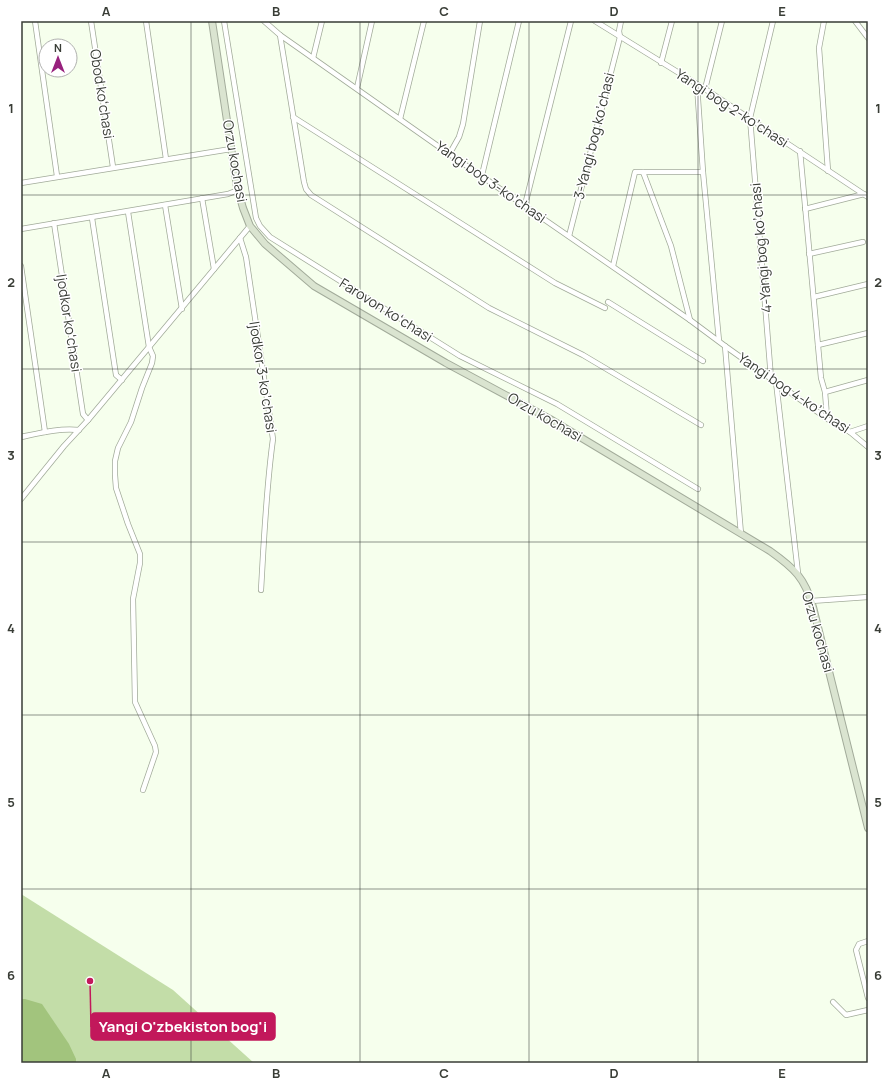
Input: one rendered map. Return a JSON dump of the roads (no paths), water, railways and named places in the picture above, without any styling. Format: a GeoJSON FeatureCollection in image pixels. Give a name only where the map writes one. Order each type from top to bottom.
{"type":"FeatureCollection","features":[{"type":"Feature","properties":{"kind":"main road","name":"Orzu kochasi"},"geometry":{"type":"LineString","coordinates":[[212,21],[238,190],[250,226],[265,244],[314,286],[446,363],[550,419],[777,556],[798,573],[811,601],[868,828]]}},
{"type":"Feature","properties":{"kind":"street"},"geometry":{"type":"LineString","coordinates":[[35,21],[57,176]]}},
{"type":"Feature","properties":{"kind":"street","name":"Obod koʻchasi"},"geometry":{"type":"LineString","coordinates":[[91,21],[113,168]]}},
{"type":"Feature","properties":{"kind":"street"},"geometry":{"type":"LineString","coordinates":[[146,21],[166,159]]}},
{"type":"Feature","properties":{"kind":"street","name":"Farovon koʻchasi"},"geometry":{"type":"LineString","coordinates":[[224,21],[253,206],[260,226],[270,237],[460,356],[557,404],[698,489]]}},
{"type":"Feature","properties":{"kind":"street","name":"Yangi bog 3-koʼchasi"},"geometry":{"type":"LineString","coordinates":[[264,21],[270,23],[280,35],[719,341]]}},
{"type":"Feature","properties":{"kind":"street"},"geometry":{"type":"LineString","coordinates":[[313,58],[322,21]]}},
{"type":"Feature","properties":{"kind":"street"},"geometry":{"type":"LineString","coordinates":[[357,88],[372,21]]}},
{"type":"Feature","properties":{"kind":"street"},"geometry":{"type":"LineString","coordinates":[[400,119],[424,21]]}},
{"type":"Feature","properties":{"kind":"street"},"geometry":{"type":"LineString","coordinates":[[450,153],[459,137],[463,124],[480,21]]}},
{"type":"Feature","properties":{"kind":"street"},"geometry":{"type":"LineString","coordinates":[[482,175],[519,21]]}},
{"type":"Feature","properties":{"kind":"street"},"geometry":{"type":"LineString","coordinates":[[525,205],[571,21]]}},
{"type":"Feature","properties":{"kind":"street","name":"Yangi bog 2-koʼchasi"},"geometry":{"type":"LineString","coordinates":[[595,21],[750,118],[866,196]]}},
{"type":"Feature","properties":{"kind":"street","name":"3-Yangi bog koʼchasi"},"geometry":{"type":"LineString","coordinates":[[569,236],[620,37],[619,31],[621,21]]}},
{"type":"Feature","properties":{"kind":"street"},"geometry":{"type":"LineString","coordinates":[[661,63],[672,21]]}},
{"type":"Feature","properties":{"kind":"street"},"geometry":{"type":"LineString","coordinates":[[705,89],[722,21]]}},
{"type":"Feature","properties":{"kind":"street","name":"4-Yangi bog koʼchasi"},"geometry":{"type":"LineString","coordinates":[[771,378],[750,118],[773,21]]}},
{"type":"Feature","properties":{"kind":"street"},"geometry":{"type":"LineString","coordinates":[[824,21],[819,48],[828,171]]}},
{"type":"Feature","properties":{"kind":"street"},"geometry":{"type":"LineString","coordinates":[[855,21],[868,38]]}},
{"type":"Feature","properties":{"kind":"street"},"geometry":{"type":"LineString","coordinates":[[280,35],[304,182],[311,195],[489,308],[583,355],[700,425]]}},
{"type":"Feature","properties":{"kind":"street"},"geometry":{"type":"LineString","coordinates":[[697,85],[703,172],[719,341]]}},
{"type":"Feature","properties":{"kind":"street"},"geometry":{"type":"LineString","coordinates":[[293,117],[555,283],[606,308]]}},
{"type":"Feature","properties":{"kind":"street"},"geometry":{"type":"LineString","coordinates":[[21,183],[231,149]]}},
{"type":"Feature","properties":{"kind":"street"},"geometry":{"type":"LineString","coordinates":[[800,151],[821,378],[825,392],[827,417]]}},
{"type":"Feature","properties":{"kind":"street"},"geometry":{"type":"LineString","coordinates":[[613,266],[635,172],[703,172]]}},
{"type":"Feature","properties":{"kind":"street"},"geometry":{"type":"LineString","coordinates":[[643,172],[673,251],[690,320]]}},
{"type":"Feature","properties":{"kind":"street"},"geometry":{"type":"LineString","coordinates":[[21,229],[128,212],[228,194],[238,190]]}},
{"type":"Feature","properties":{"kind":"street"},"geometry":{"type":"LineString","coordinates":[[805,209],[866,196]]}},
{"type":"Feature","properties":{"kind":"street"},"geometry":{"type":"LineString","coordinates":[[202,198],[214,269]]}},
{"type":"Feature","properties":{"kind":"street"},"geometry":{"type":"LineString","coordinates":[[165,205],[182,309]]}},
{"type":"Feature","properties":{"kind":"street"},"geometry":{"type":"LineString","coordinates":[[128,212],[150,348],[153,356],[152,363],[131,422],[118,448],[114,475],[116,488],[140,554],[140,563],[133,599],[135,702],[155,746],[156,752],[143,790]]}},
{"type":"Feature","properties":{"kind":"street"},"geometry":{"type":"LineString","coordinates":[[92,218],[116,375],[122,380]]}},
{"type":"Feature","properties":{"kind":"street","name":"Ijodkor koʻchasi"},"geometry":{"type":"LineString","coordinates":[[54,223],[83,414],[88,420]]}},
{"type":"Feature","properties":{"kind":"street"},"geometry":{"type":"LineString","coordinates":[[21,499],[64,446],[150,348],[250,226]]}},
{"type":"Feature","properties":{"kind":"street","name":"Ijodkor 3-koʼchasi"},"geometry":{"type":"LineString","coordinates":[[240,238],[246,257],[273,438],[270,453],[261,590]]}},
{"type":"Feature","properties":{"kind":"street"},"geometry":{"type":"LineString","coordinates":[[809,254],[863,242]]}},
{"type":"Feature","properties":{"kind":"street"},"geometry":{"type":"LineString","coordinates":[[21,266],[45,432]]}},
{"type":"Feature","properties":{"kind":"street"},"geometry":{"type":"LineString","coordinates":[[814,297],[868,284]]}},
{"type":"Feature","properties":{"kind":"street"},"geometry":{"type":"LineString","coordinates":[[608,302],[703,361]]}},
{"type":"Feature","properties":{"kind":"street"},"geometry":{"type":"LineString","coordinates":[[818,345],[868,333]]}},
{"type":"Feature","properties":{"kind":"street","name":"Yangi bog 4-koʼchasi"},"geometry":{"type":"LineString","coordinates":[[719,341],[724,346],[827,417],[829,420],[850,432],[868,447]]}},
{"type":"Feature","properties":{"kind":"street"},"geometry":{"type":"LineString","coordinates":[[724,346],[741,534]]}},
{"type":"Feature","properties":{"kind":"street"},"geometry":{"type":"LineString","coordinates":[[825,392],[868,380]]}},
{"type":"Feature","properties":{"kind":"street"},"geometry":{"type":"LineString","coordinates":[[776,382],[798,573]]}},
{"type":"Feature","properties":{"kind":"street"},"geometry":{"type":"LineString","coordinates":[[850,432],[868,426]]}},
{"type":"Feature","properties":{"kind":"street"},"geometry":{"type":"LineString","coordinates":[[21,437],[45,432],[79,430]]}},
{"type":"Feature","properties":{"kind":"street"},"geometry":{"type":"LineString","coordinates":[[811,601],[868,597]]}},
{"type":"Feature","properties":{"kind":"street"},"geometry":{"type":"LineString","coordinates":[[868,941],[859,944],[856,950],[868,998]]}},
{"type":"Feature","properties":{"kind":"street"},"geometry":{"type":"LineString","coordinates":[[833,1002],[846,1015],[868,1010]]}},
{"type":"Feature","properties":{"kind":"place","name":"Yangi O'zbekiston bog'i"},"geometry":{"type":"Point","coordinates":[90,981]}}]}
